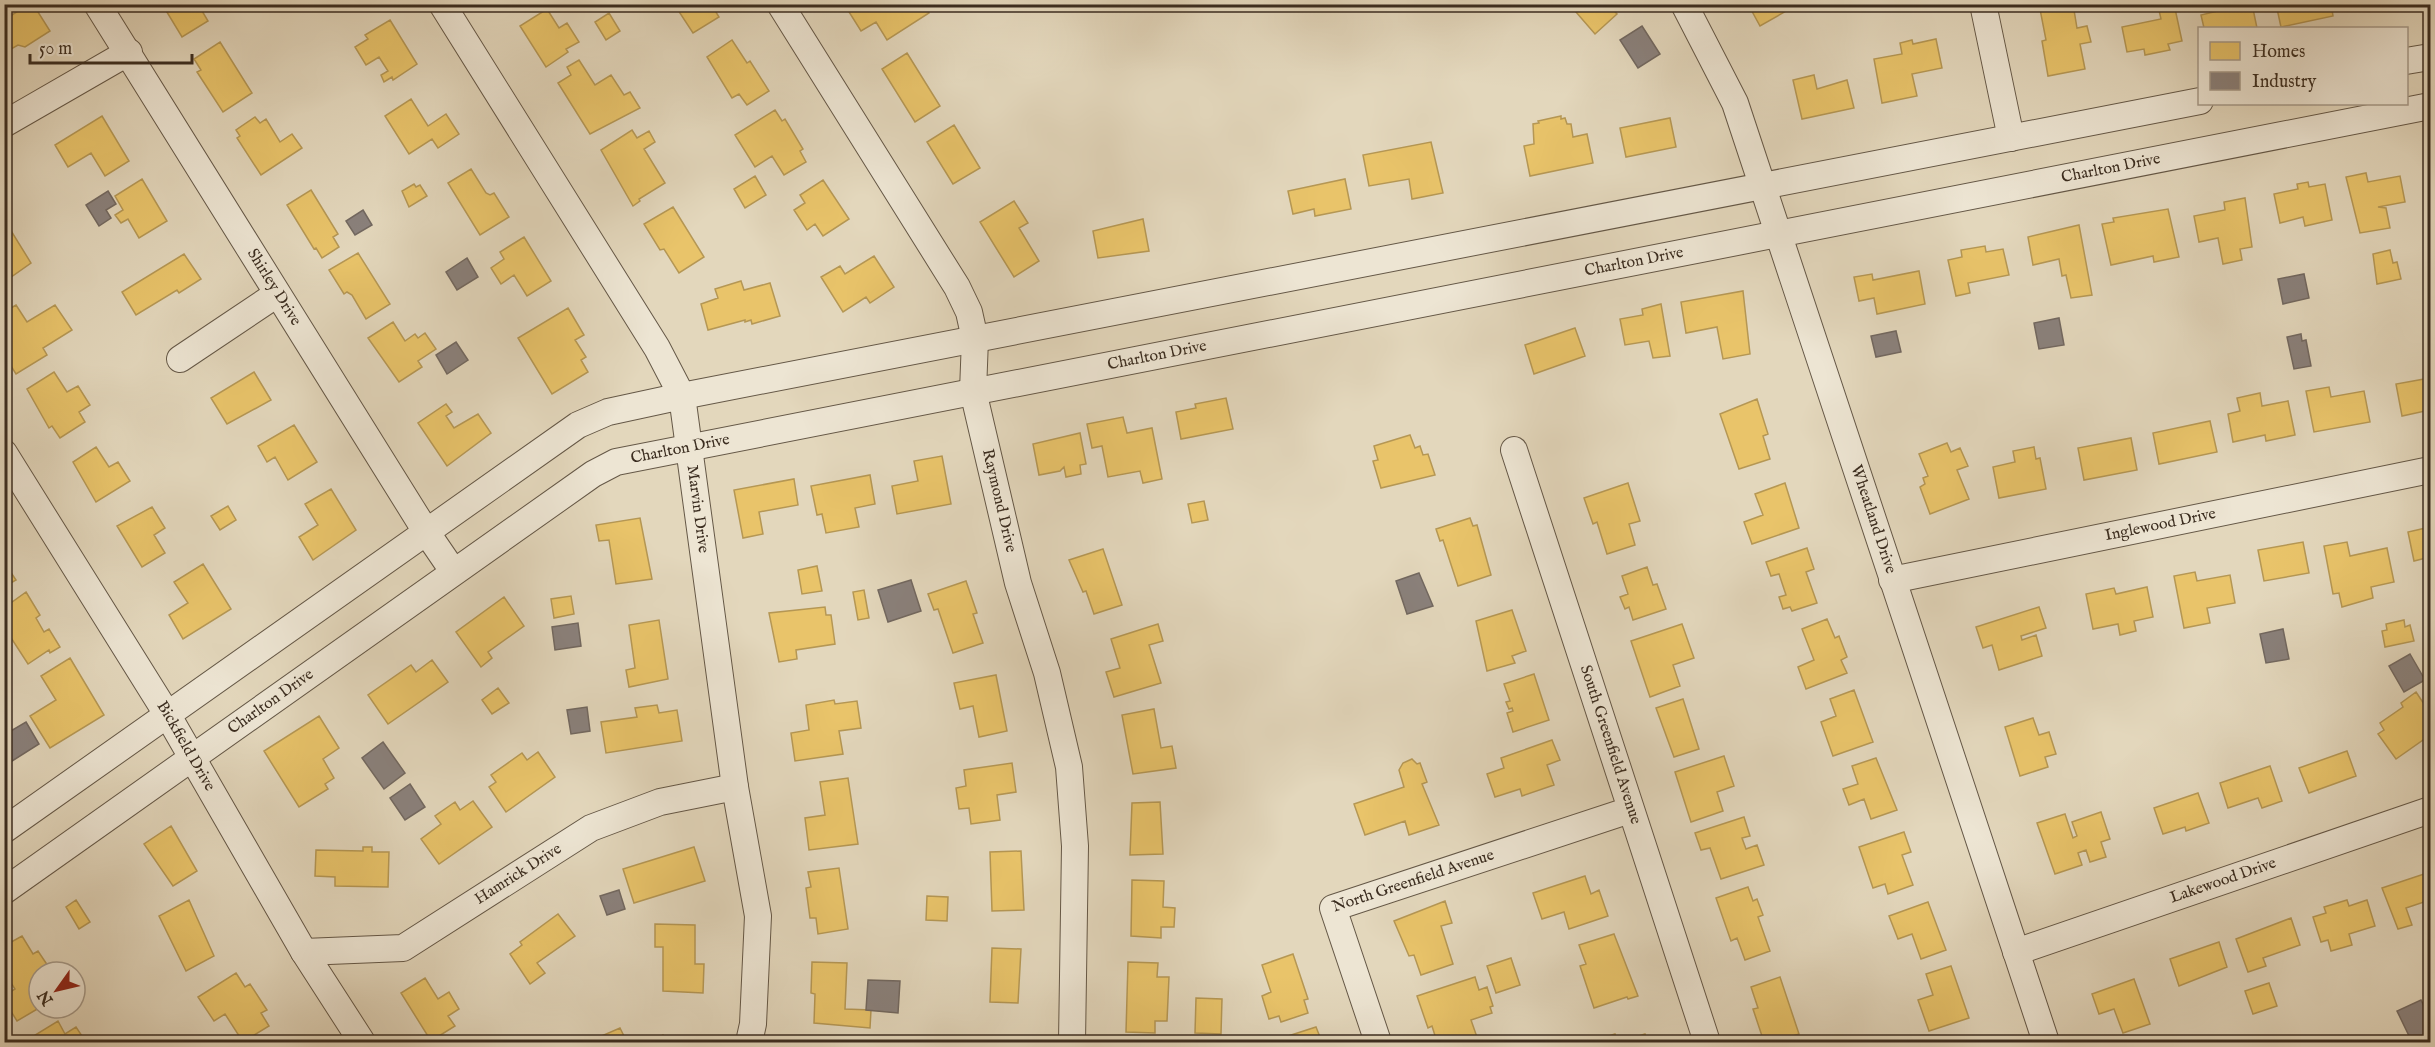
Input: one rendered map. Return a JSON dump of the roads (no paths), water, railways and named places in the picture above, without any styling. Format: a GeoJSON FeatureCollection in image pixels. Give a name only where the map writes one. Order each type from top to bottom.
{"type":"FeatureCollection","features":[{"type":"Feature","properties":{"kind":"street","name":"Shirley Drive"},"geometry":{"type":"LineString","coordinates":[[97,4],[425,530],[453,571]]}},
{"type":"Feature","properties":{"kind":"street","name":"Marvin Drive"},"geometry":{"type":"LineString","coordinates":[[442,4],[657,348],[682,396],[735,787],[758,915],[753,1024],[749,1042]]}},
{"type":"Feature","properties":{"kind":"street","name":"Raymond Drive"},"geometry":{"type":"LineString","coordinates":[[780,4],[957,287],[969,312],[975,339],[974,391],[1018,583],[1047,673],[1069,767],[1075,846],[1072,1042]]}},
{"type":"Feature","properties":{"kind":"street","name":"Wheatland Drive"},"geometry":{"type":"LineString","coordinates":[[1684,4],[1735,103],[2046,1042]]}},
{"type":"Feature","properties":{"kind":"street"},"geometry":{"type":"LineString","coordinates":[[1983,4],[2011,138]]}},
{"type":"Feature","properties":{"kind":"street"},"geometry":{"type":"LineString","coordinates":[[4,124],[129,52]]}},
{"type":"Feature","properties":{"kind":"street"},"geometry":{"type":"LineString","coordinates":[[2408,62],[2430,57]]}},
{"type":"Feature","properties":{"kind":"street"},"geometry":{"type":"LineString","coordinates":[[4,830],[425,530],[585,420],[608,412],[2198,101]]}},
{"type":"Feature","properties":{"kind":"street","name":"Charlton Drive"},"geometry":{"type":"LineString","coordinates":[[4,891],[453,571],[604,467],[629,458],[2430,106]]}},
{"type":"Feature","properties":{"kind":"street"},"geometry":{"type":"LineString","coordinates":[[180,359],[277,294]]}},
{"type":"Feature","properties":{"kind":"street","name":"South Greenfield Avenue"},"geometry":{"type":"LineString","coordinates":[[1514,450],[1707,1042]]}},
{"type":"Feature","properties":{"kind":"street","name":"Bickfield Drive"},"geometry":{"type":"LineString","coordinates":[[4,453],[167,714],[304,952],[362,1042]]}},
{"type":"Feature","properties":{"kind":"street","name":"Inglewood Drive"},"geometry":{"type":"LineString","coordinates":[[1892,580],[2430,470]]}},
{"type":"Feature","properties":{"kind":"street","name":"Hamrick Drive"},"geometry":{"type":"LineString","coordinates":[[304,952],[404,948],[591,828],[660,802],[735,787]]}},
{"type":"Feature","properties":{"kind":"street","name":"North Greenfield Avenue"},"geometry":{"type":"LineString","coordinates":[[1378,1042],[1333,908],[1630,810]]}},
{"type":"Feature","properties":{"kind":"street","name":"Lakewood Drive"},"geometry":{"type":"LineString","coordinates":[[2016,952],[2430,810]]}}]}
